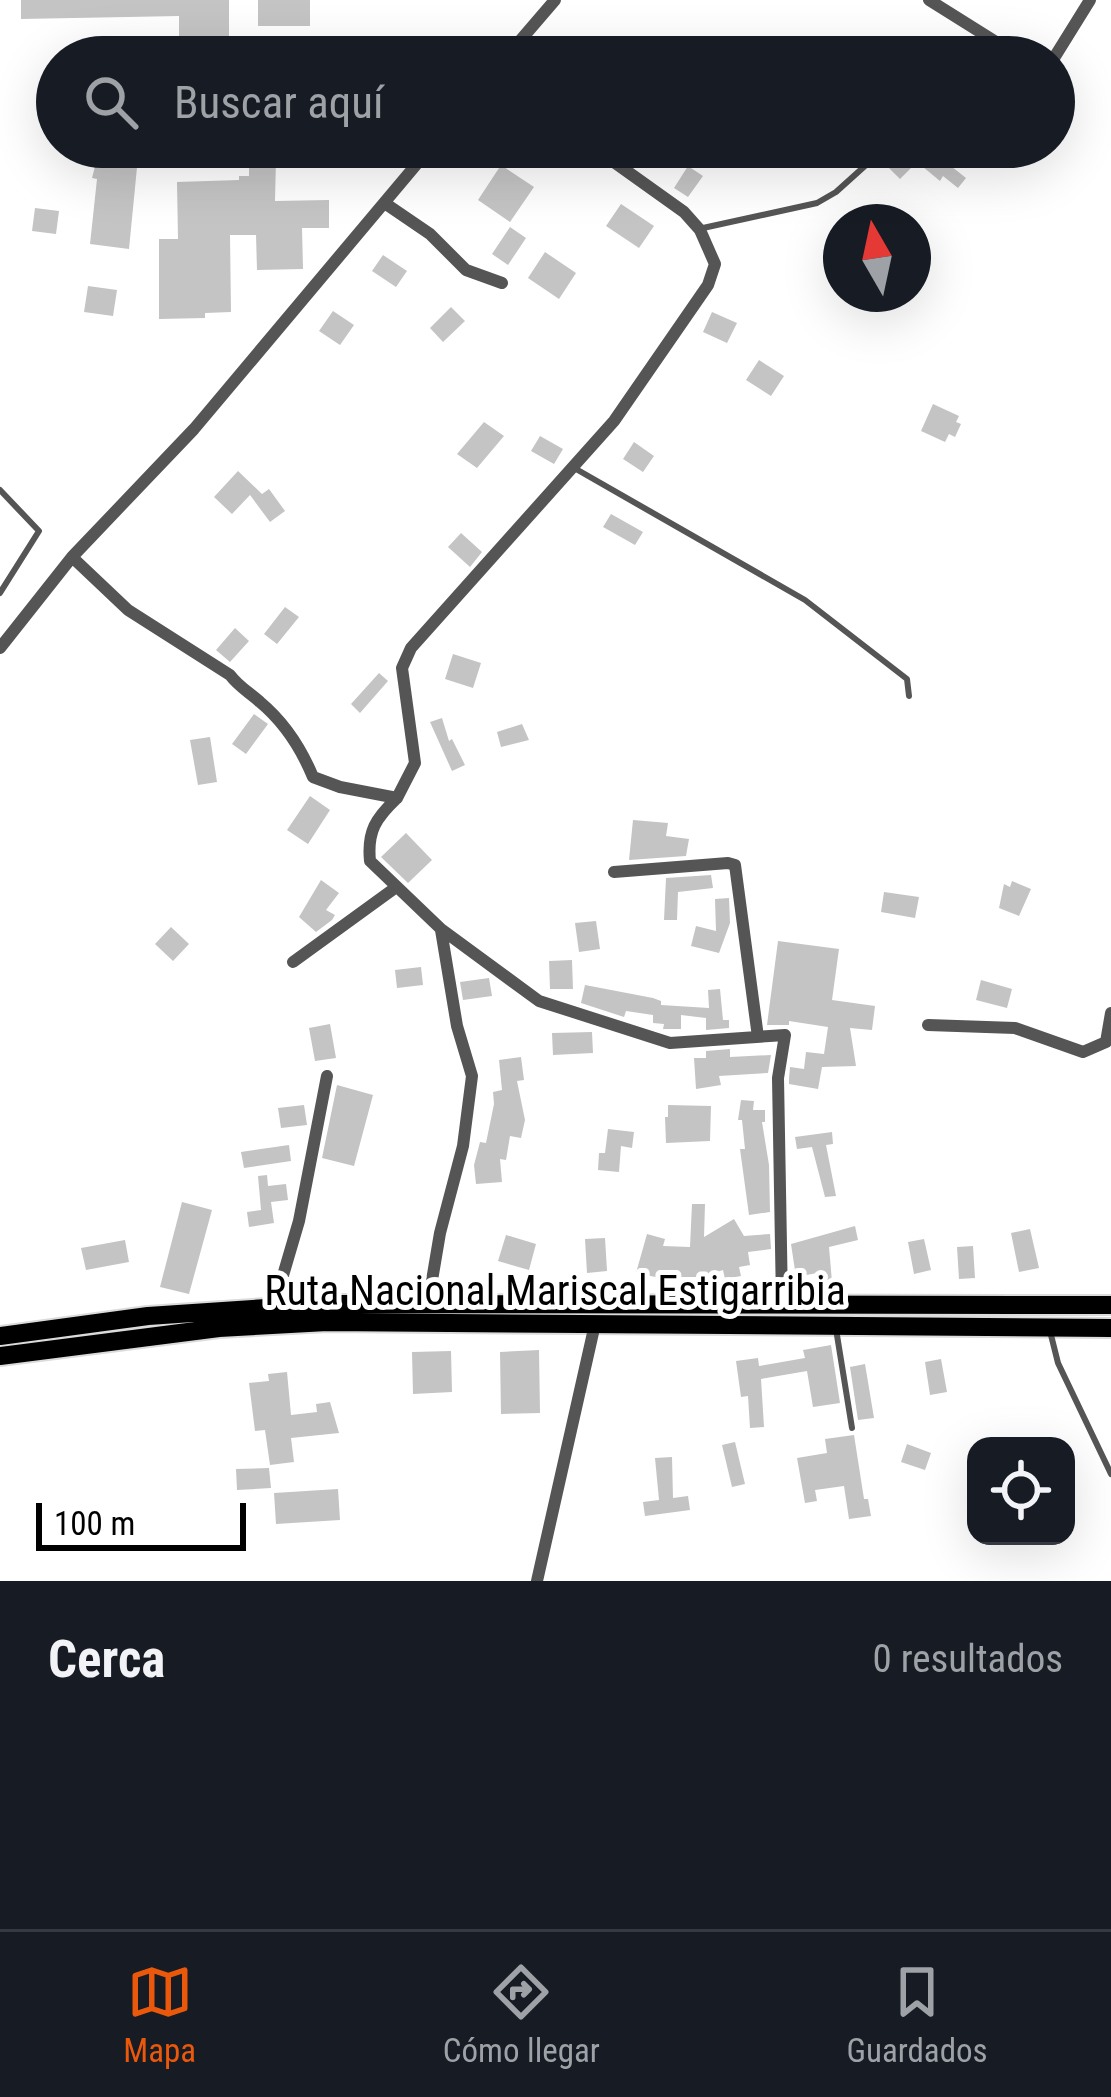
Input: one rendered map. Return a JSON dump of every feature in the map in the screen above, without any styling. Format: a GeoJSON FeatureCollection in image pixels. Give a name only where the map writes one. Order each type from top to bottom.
{"type":"FeatureCollection","features":[{"type":"Feature","properties":{"kind":"highway","name":"Ruta Nacional Mariscal Estigarribia"},"geometry":{"type":"LineString","coordinates":[[0,1336],[148,1316],[274,1306],[1111,1305]]}},
{"type":"Feature","properties":{"kind":"highway","name":"Ruta Nacional Mariscal Estigarribia"},"geometry":{"type":"LineString","coordinates":[[0,1356],[273,1325],[1111,1328]]}},
{"type":"Feature","properties":{"kind":"street"},"geometry":{"type":"LineString","coordinates":[[524,36],[555,0]]}},
{"type":"Feature","properties":{"kind":"street"},"geometry":{"type":"LineString","coordinates":[[929,0],[986,36]]}},
{"type":"Feature","properties":{"kind":"street"},"geometry":{"type":"LineString","coordinates":[[1068,36],[1090,0]]}},
{"type":"Feature","properties":{"kind":"street"},"geometry":{"type":"LineString","coordinates":[[0,648],[72,557],[194,429],[414,168]]}},
{"type":"Feature","properties":{"kind":"street"},"geometry":{"type":"LineString","coordinates":[[622,168],[684,212],[700,230],[715,264],[708,285],[614,421],[411,648],[402,668],[415,763],[397,797],[374,820],[370,861],[441,928],[539,1000],[670,1043],[785,1035],[777,1100],[782,1302]]}},
{"type":"Feature","properties":{"kind":"street"},"geometry":{"type":"LineString","coordinates":[[386,204],[430,234],[466,270],[502,283]]}},
{"type":"Feature","properties":{"kind":"street"},"geometry":{"type":"LineString","coordinates":[[72,557],[128,610],[230,675],[300,746],[313,777],[397,797]]}},
{"type":"Feature","properties":{"kind":"street"},"geometry":{"type":"LineString","coordinates":[[614,872],[728,862],[736,866],[758,1037]]}},
{"type":"Feature","properties":{"kind":"street"},"geometry":{"type":"LineString","coordinates":[[293,962],[394,887]]}},
{"type":"Feature","properties":{"kind":"street"},"geometry":{"type":"LineString","coordinates":[[428,1304],[440,1233],[464,1145],[472,1076],[457,1026],[441,928]]}},
{"type":"Feature","properties":{"kind":"street"},"geometry":{"type":"LineString","coordinates":[[928,1025],[1015,1028],[1084,1052],[1106,1042],[1111,1013]]}},
{"type":"Feature","properties":{"kind":"street"},"geometry":{"type":"LineString","coordinates":[[274,1306],[298,1220],[327,1076]]}},
{"type":"Feature","properties":{"kind":"street"},"geometry":{"type":"LineString","coordinates":[[537,1581],[595,1324]]}},
{"type":"Feature","properties":{"kind":"lane"},"geometry":{"type":"LineString","coordinates":[[700,230],[817,202],[863,168]]}},
{"type":"Feature","properties":{"kind":"lane"},"geometry":{"type":"LineString","coordinates":[[573,467],[805,600],[907,679],[909,696]]}},
{"type":"Feature","properties":{"kind":"lane"},"geometry":{"type":"LineString","coordinates":[[0,490],[39,531],[0,593]]}},
{"type":"Feature","properties":{"kind":"lane"},"geometry":{"type":"LineString","coordinates":[[836,1326],[853,1428]]}},
{"type":"Feature","properties":{"kind":"lane"},"geometry":{"type":"LineString","coordinates":[[1050,1328],[1058,1363],[1111,1474]]}},
{"type":"Feature","properties":{"kind":"building"},"geometry":{"type":"Polygon","coordinates":[[[21,0],[229,0],[229,36],[179,36],[179,16],[21,19],[21,0]]]}},
{"type":"Feature","properties":{"kind":"building"},"geometry":{"type":"Polygon","coordinates":[[[258,0],[310,0],[310,26],[258,26],[258,0]]]}},
{"type":"Feature","properties":{"kind":"building"},"geometry":{"type":"Polygon","coordinates":[[[95,168],[137,168],[129,249],[90,244],[97,179],[92,178],[95,168]]]}},
{"type":"Feature","properties":{"kind":"building"},"geometry":{"type":"Polygon","coordinates":[[[249,168],[276,168],[275,201],[329,200],[329,228],[302,228],[303,269],[257,270],[256,235],[230,235],[231,312],[159,319],[159,239],[178,239],[177,182],[249,176],[249,168]]]}},
{"type":"Feature","properties":{"kind":"building"},"geometry":{"type":"Polygon","coordinates":[[[499,168],[534,187],[510,222],[478,200],[499,168]]]}},
{"type":"Feature","properties":{"kind":"building"},"geometry":{"type":"Polygon","coordinates":[[[687,168],[703,176],[688,197],[674,188],[687,168]]]}},
{"type":"Feature","properties":{"kind":"building"},"geometry":{"type":"Polygon","coordinates":[[[889,168],[911,168],[900,179],[889,168]]]}},
{"type":"Feature","properties":{"kind":"building"},"geometry":{"type":"Polygon","coordinates":[[[924,168],[953,168],[966,178],[958,188],[943,176],[940,181],[924,168]]]}},
{"type":"Feature","properties":{"kind":"building"},"geometry":{"type":"Polygon","coordinates":[[[621,204],[654,226],[639,248],[606,226],[621,204]]]}},
{"type":"Feature","properties":{"kind":"building"},"geometry":{"type":"Polygon","coordinates":[[[35,208],[59,211],[56,234],[32,231],[35,208]]]}},
{"type":"Feature","properties":{"kind":"building"},"geometry":{"type":"Polygon","coordinates":[[[510,227],[526,238],[508,265],[492,254],[510,227]]]}},
{"type":"Feature","properties":{"kind":"building"},"geometry":{"type":"Polygon","coordinates":[[[545,252],[576,273],[559,299],[528,278],[545,252]]]}},
{"type":"Feature","properties":{"kind":"building"},"geometry":{"type":"Polygon","coordinates":[[[383,255],[407,271],[396,287],[372,271],[383,255]]]}},
{"type":"Feature","properties":{"kind":"building"},"geometry":{"type":"Polygon","coordinates":[[[88,286],[117,290],[113,316],[84,312],[88,286]]]}},
{"type":"Feature","properties":{"kind":"building"},"geometry":{"type":"Polygon","coordinates":[[[451,307],[465,321],[443,342],[430,328],[451,307]]]}},
{"type":"Feature","properties":{"kind":"building"},"geometry":{"type":"Polygon","coordinates":[[[333,311],[354,325],[340,345],[319,331],[333,311]]]}},
{"type":"Feature","properties":{"kind":"building"},"geometry":{"type":"Polygon","coordinates":[[[712,312],[737,323],[727,343],[703,332],[712,312]]]}},
{"type":"Feature","properties":{"kind":"building"},"geometry":{"type":"Polygon","coordinates":[[[759,360],[784,376],[771,396],[746,380],[759,360]]]}},
{"type":"Feature","properties":{"kind":"building"},"geometry":{"type":"Polygon","coordinates":[[[933,404],[959,416],[955,437],[949,434],[945,442],[921,431],[933,404]]]}},
{"type":"Feature","properties":{"kind":"building"},"geometry":{"type":"Polygon","coordinates":[[[484,422],[504,436],[477,468],[457,454],[484,422]]]}},
{"type":"Feature","properties":{"kind":"building"},"geometry":{"type":"Polygon","coordinates":[[[540,436],[563,449],[554,464],[531,451],[540,436]]]}},
{"type":"Feature","properties":{"kind":"building"},"geometry":{"type":"Polygon","coordinates":[[[634,442],[654,456],[643,472],[623,459],[634,442]]]}},
{"type":"Feature","properties":{"kind":"building"},"geometry":{"type":"Polygon","coordinates":[[[238,471],[262,494],[269,489],[285,511],[270,522],[250,495],[232,514],[214,497],[238,471]]]}},
{"type":"Feature","properties":{"kind":"building"},"geometry":{"type":"Polygon","coordinates":[[[611,514],[643,532],[635,545],[603,527],[611,514]]]}},
{"type":"Feature","properties":{"kind":"building"},"geometry":{"type":"Polygon","coordinates":[[[461,533],[482,552],[470,567],[448,547],[461,533]]]}},
{"type":"Feature","properties":{"kind":"building"},"geometry":{"type":"Polygon","coordinates":[[[285,607],[299,617],[277,644],[264,634],[285,607]]]}},
{"type":"Feature","properties":{"kind":"building"},"geometry":{"type":"Polygon","coordinates":[[[235,628],[249,641],[230,662],[216,650],[235,628]]]}},
{"type":"Feature","properties":{"kind":"building"},"geometry":{"type":"Polygon","coordinates":[[[453,654],[481,663],[473,688],[445,679],[453,654]]]}},
{"type":"Feature","properties":{"kind":"building"},"geometry":{"type":"Polygon","coordinates":[[[379,673],[388,681],[360,713],[351,704],[379,673]]]}},
{"type":"Feature","properties":{"kind":"building"},"geometry":{"type":"Polygon","coordinates":[[[254,714],[268,724],[246,754],[232,744],[254,714]]]}},
{"type":"Feature","properties":{"kind":"building"},"geometry":{"type":"Polygon","coordinates":[[[442,718],[449,741],[452,739],[465,765],[452,771],[430,722],[442,718]]]}},
{"type":"Feature","properties":{"kind":"building"},"geometry":{"type":"Polygon","coordinates":[[[522,724],[529,740],[501,747],[497,732],[522,724]]]}},
{"type":"Feature","properties":{"kind":"building"},"geometry":{"type":"Polygon","coordinates":[[[210,737],[217,782],[198,785],[190,740],[210,737]]]}},
{"type":"Feature","properties":{"kind":"building"},"geometry":{"type":"Polygon","coordinates":[[[310,796],[330,810],[308,844],[287,830],[310,796]]]}},
{"type":"Feature","properties":{"kind":"building"},"geometry":{"type":"Polygon","coordinates":[[[633,820],[668,823],[666,836],[689,839],[686,856],[629,860],[633,820]]]}},
{"type":"Feature","properties":{"kind":"building"},"geometry":{"type":"Polygon","coordinates":[[[406,833],[432,860],[408,883],[381,857],[406,833]]]}},
{"type":"Feature","properties":{"kind":"building"},"geometry":{"type":"Polygon","coordinates":[[[711,875],[713,888],[678,892],[677,920],[664,920],[666,878],[711,875]]]}},
{"type":"Feature","properties":{"kind":"building"},"geometry":{"type":"Polygon","coordinates":[[[321,880],[339,893],[326,910],[335,915],[316,932],[299,917],[321,880]]]}},
{"type":"Feature","properties":{"kind":"building"},"geometry":{"type":"Polygon","coordinates":[[[1012,881],[1031,889],[1019,916],[999,908],[1004,884],[1010,887],[1012,881]]]}},
{"type":"Feature","properties":{"kind":"building"},"geometry":{"type":"Polygon","coordinates":[[[884,892],[919,897],[915,918],[881,912],[884,892]]]}},
{"type":"Feature","properties":{"kind":"building"},"geometry":{"type":"Polygon","coordinates":[[[729,898],[730,923],[719,953],[691,946],[696,926],[716,931],[715,899],[729,898]]]}},
{"type":"Feature","properties":{"kind":"building"},"geometry":{"type":"Polygon","coordinates":[[[596,921],[600,949],[579,952],[575,923],[596,921]]]}},
{"type":"Feature","properties":{"kind":"building"},"geometry":{"type":"Polygon","coordinates":[[[171,927],[189,944],[173,961],[155,944],[171,927]]]}},
{"type":"Feature","properties":{"kind":"building"},"geometry":{"type":"Polygon","coordinates":[[[778,941],[839,949],[832,1000],[875,1006],[872,1030],[850,1028],[856,1066],[822,1067],[818,1089],[789,1084],[790,1067],[804,1069],[806,1052],[824,1054],[828,1027],[789,1021],[789,1025],[767,1025],[778,941]]]}},
{"type":"Feature","properties":{"kind":"building"},"geometry":{"type":"Polygon","coordinates":[[[572,960],[573,989],[550,989],[549,961],[572,960]]]}},
{"type":"Feature","properties":{"kind":"building"},"geometry":{"type":"Polygon","coordinates":[[[421,967],[423,985],[397,988],[395,970],[421,967]]]}},
{"type":"Feature","properties":{"kind":"building"},"geometry":{"type":"Polygon","coordinates":[[[489,978],[492,996],[463,1000],[460,982],[489,978]]]}},
{"type":"Feature","properties":{"kind":"building"},"geometry":{"type":"Polygon","coordinates":[[[981,980],[1012,989],[1007,1008],[976,1000],[981,980]]]}},
{"type":"Feature","properties":{"kind":"building"},"geometry":{"type":"Polygon","coordinates":[[[585,985],[653,998],[661,1005],[709,1008],[708,990],[720,989],[723,1020],[729,1020],[729,1028],[706,1030],[706,1018],[681,1015],[681,1029],[663,1029],[664,1024],[653,1023],[653,1015],[626,1011],[624,1017],[581,1003],[585,985]]]}},
{"type":"Feature","properties":{"kind":"building"},"geometry":{"type":"Polygon","coordinates":[[[330,1024],[336,1058],[315,1061],[309,1028],[330,1024]]]}},
{"type":"Feature","properties":{"kind":"building"},"geometry":{"type":"Polygon","coordinates":[[[592,1032],[593,1053],[553,1055],[552,1033],[592,1032]]]}},
{"type":"Feature","properties":{"kind":"building"},"geometry":{"type":"Polygon","coordinates":[[[730,1049],[730,1057],[771,1055],[768,1073],[719,1076],[721,1085],[696,1089],[694,1058],[706,1058],[706,1051],[730,1049]]]}},
{"type":"Feature","properties":{"kind":"building"},"geometry":{"type":"Polygon","coordinates":[[[521,1057],[524,1080],[517,1081],[525,1120],[521,1138],[510,1136],[506,1160],[500,1159],[502,1182],[476,1184],[474,1165],[480,1142],[486,1143],[493,1092],[502,1090],[499,1060],[521,1057]]]}},
{"type":"Feature","properties":{"kind":"building"},"geometry":{"type":"Polygon","coordinates":[[[337,1085],[373,1095],[354,1166],[322,1158],[337,1085]]]}},
{"type":"Feature","properties":{"kind":"building"},"geometry":{"type":"Polygon","coordinates":[[[741,1100],[754,1101],[753,1110],[765,1110],[770,1212],[749,1215],[740,1149],[745,1149],[742,1120],[738,1120],[741,1100]]]}},
{"type":"Feature","properties":{"kind":"building"},"geometry":{"type":"Polygon","coordinates":[[[304,1105],[307,1125],[281,1128],[278,1108],[304,1105]]]}},
{"type":"Feature","properties":{"kind":"building"},"geometry":{"type":"Polygon","coordinates":[[[668,1105],[711,1106],[710,1141],[666,1143],[668,1105]]]}},
{"type":"Feature","properties":{"kind":"building"},"geometry":{"type":"Polygon","coordinates":[[[608,1129],[634,1132],[632,1148],[621,1146],[619,1172],[598,1170],[608,1129]]]}},
{"type":"Feature","properties":{"kind":"building"},"geometry":{"type":"Polygon","coordinates":[[[832,1132],[833,1144],[826,1145],[836,1196],[825,1197],[812,1147],[797,1149],[795,1137],[832,1132]]]}},
{"type":"Feature","properties":{"kind":"building"},"geometry":{"type":"Polygon","coordinates":[[[289,1145],[291,1161],[244,1168],[241,1152],[289,1145]]]}},
{"type":"Feature","properties":{"kind":"building"},"geometry":{"type":"Polygon","coordinates":[[[267,1175],[268,1186],[286,1184],[288,1200],[271,1202],[274,1223],[249,1227],[247,1212],[261,1210],[258,1176],[267,1175]]]}},
{"type":"Feature","properties":{"kind":"building"},"geometry":{"type":"Polygon","coordinates":[[[182,1202],[212,1210],[189,1294],[160,1287],[182,1202]]]}},
{"type":"Feature","properties":{"kind":"building"},"geometry":{"type":"Polygon","coordinates":[[[692,1204],[705,1204],[704,1237],[734,1219],[744,1236],[770,1234],[771,1249],[748,1252],[750,1265],[739,1267],[741,1276],[725,1279],[723,1270],[702,1277],[676,1277],[675,1281],[636,1273],[647,1234],[665,1239],[663,1246],[690,1247],[692,1204]]]}},
{"type":"Feature","properties":{"kind":"building"},"geometry":{"type":"Polygon","coordinates":[[[855,1226],[858,1240],[829,1247],[832,1282],[818,1283],[817,1273],[796,1277],[791,1244],[855,1226]]]}},
{"type":"Feature","properties":{"kind":"building"},"geometry":{"type":"Polygon","coordinates":[[[1030,1229],[1039,1268],[1019,1272],[1011,1233],[1030,1229]]]}},
{"type":"Feature","properties":{"kind":"building"},"geometry":{"type":"Polygon","coordinates":[[[506,1235],[536,1244],[529,1270],[498,1261],[506,1235]]]}},
{"type":"Feature","properties":{"kind":"building"},"geometry":{"type":"Polygon","coordinates":[[[605,1238],[607,1271],[587,1273],[585,1239],[605,1238]]]}},
{"type":"Feature","properties":{"kind":"building"},"geometry":{"type":"Polygon","coordinates":[[[924,1239],[931,1270],[914,1274],[908,1242],[924,1239]]]}},
{"type":"Feature","properties":{"kind":"building"},"geometry":{"type":"Polygon","coordinates":[[[125,1240],[129,1262],[86,1270],[81,1248],[125,1240]]]}},
{"type":"Feature","properties":{"kind":"building"},"geometry":{"type":"Polygon","coordinates":[[[973,1246],[975,1278],[959,1279],[957,1247],[973,1246]]]}},
{"type":"Feature","properties":{"kind":"building"},"geometry":{"type":"Polygon","coordinates":[[[831,1345],[840,1403],[813,1407],[807,1371],[761,1379],[764,1427],[750,1428],[748,1396],[741,1397],[736,1361],[758,1358],[759,1366],[805,1358],[803,1350],[831,1345]]]}},
{"type":"Feature","properties":{"kind":"building"},"geometry":{"type":"Polygon","coordinates":[[[539,1350],[540,1413],[501,1414],[500,1352],[539,1350]]]}},
{"type":"Feature","properties":{"kind":"building"},"geometry":{"type":"Polygon","coordinates":[[[451,1351],[452,1392],[413,1394],[412,1352],[451,1351]]]}},
{"type":"Feature","properties":{"kind":"building"},"geometry":{"type":"Polygon","coordinates":[[[941,1359],[947,1392],[930,1395],[925,1362],[941,1359]]]}},
{"type":"Feature","properties":{"kind":"building"},"geometry":{"type":"Polygon","coordinates":[[[865,1364],[874,1418],[858,1420],[850,1367],[865,1364]]]}},
{"type":"Feature","properties":{"kind":"building"},"geometry":{"type":"Polygon","coordinates":[[[287,1372],[291,1415],[317,1412],[316,1404],[330,1402],[339,1433],[291,1438],[294,1462],[270,1465],[265,1430],[255,1431],[249,1383],[269,1381],[268,1374],[287,1372]]]}},
{"type":"Feature","properties":{"kind":"building"},"geometry":{"type":"Polygon","coordinates":[[[854,1435],[871,1516],[849,1519],[844,1486],[815,1490],[817,1501],[805,1503],[797,1458],[827,1453],[825,1439],[854,1435]]]}},
{"type":"Feature","properties":{"kind":"building"},"geometry":{"type":"Polygon","coordinates":[[[735,1442],[745,1484],[732,1487],[722,1445],[735,1442]]]}},
{"type":"Feature","properties":{"kind":"building"},"geometry":{"type":"Polygon","coordinates":[[[907,1444],[931,1453],[925,1470],[901,1462],[907,1444]]]}},
{"type":"Feature","properties":{"kind":"building"},"geometry":{"type":"Polygon","coordinates":[[[672,1457],[673,1498],[688,1496],[690,1510],[645,1516],[643,1502],[659,1500],[655,1458],[672,1457]]]}},
{"type":"Feature","properties":{"kind":"building"},"geometry":{"type":"Polygon","coordinates":[[[269,1468],[271,1488],[237,1490],[236,1469],[269,1468]]]}},
{"type":"Feature","properties":{"kind":"building"},"geometry":{"type":"Polygon","coordinates":[[[338,1489],[340,1520],[276,1524],[274,1493],[338,1489]]]}}]}
